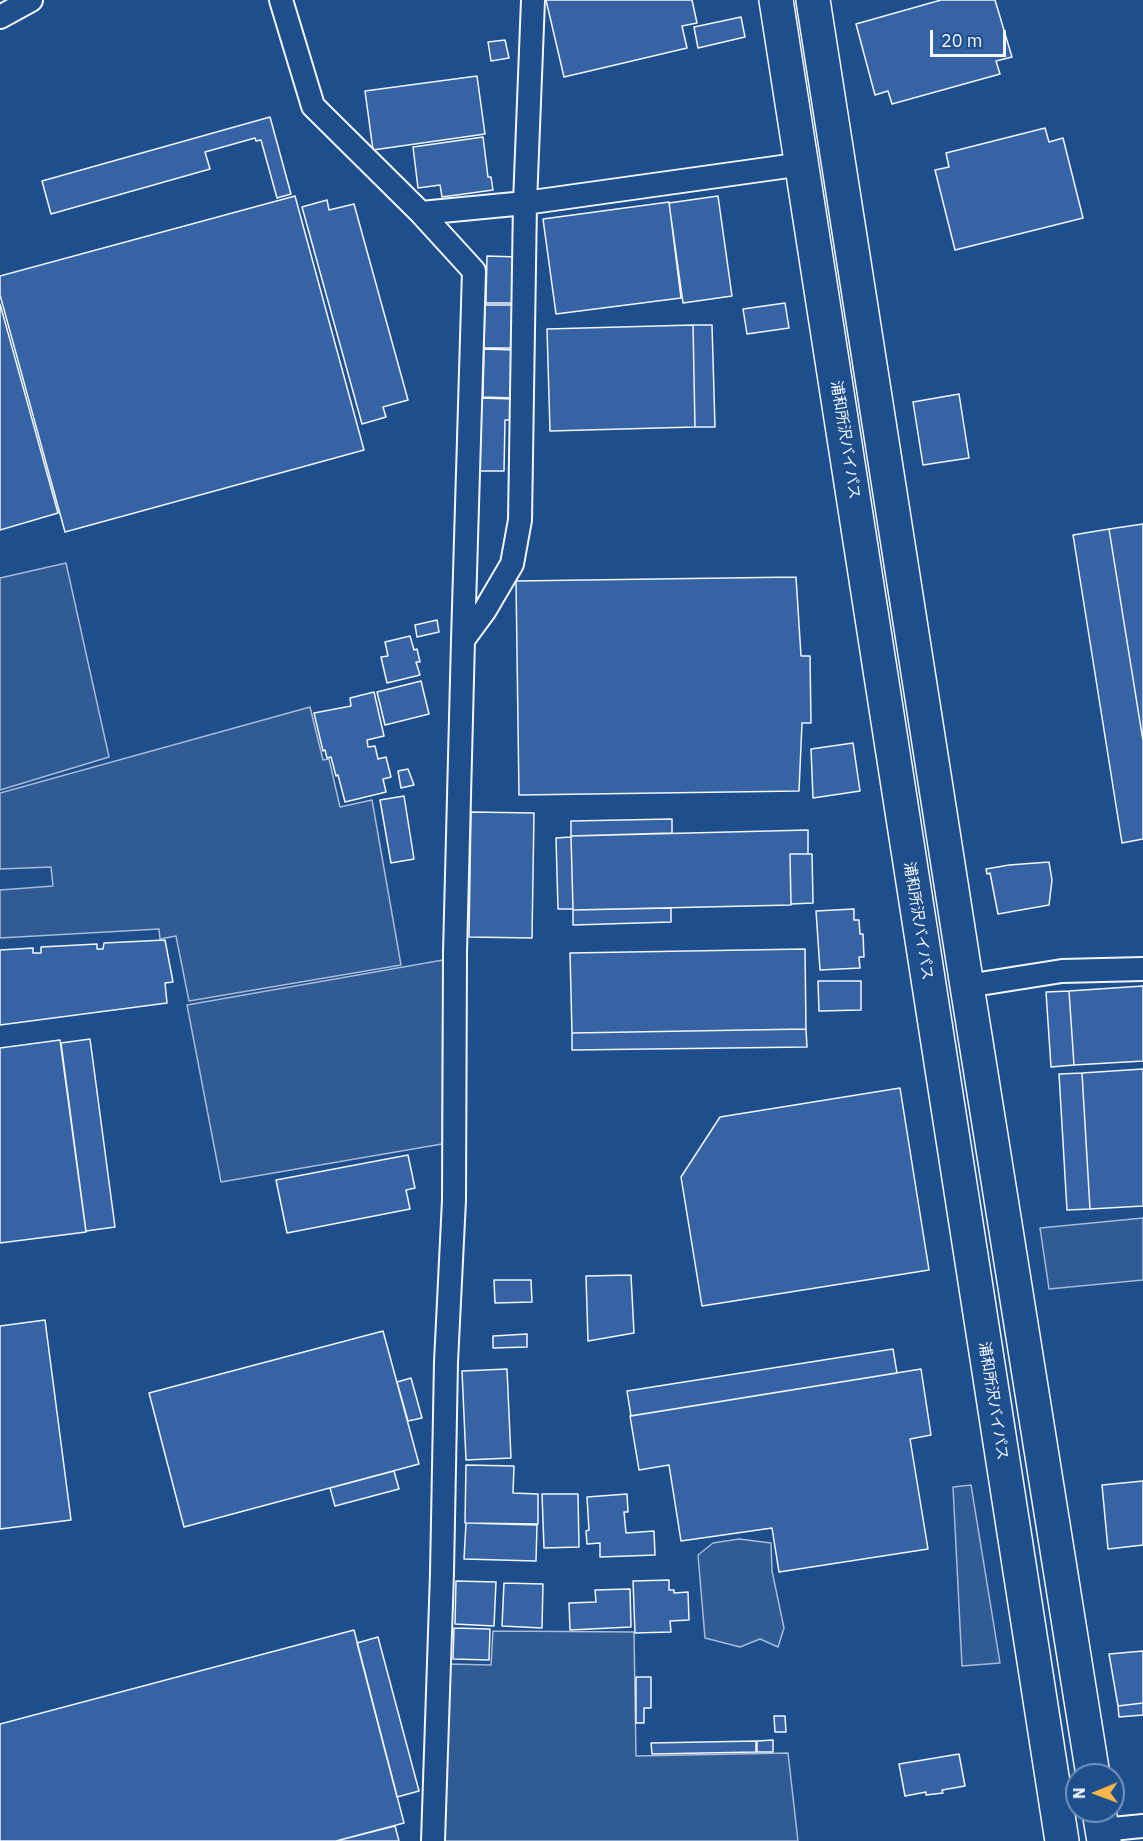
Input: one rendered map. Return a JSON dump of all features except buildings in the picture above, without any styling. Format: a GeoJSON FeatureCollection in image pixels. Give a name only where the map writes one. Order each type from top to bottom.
{"type":"FeatureCollection","features":[{"type":"Feature","properties":{"kind":"highway","name":"浦和所沢バイパス"},"geometry":{"type":"LineString","coordinates":[[776,0],[1062,1841]]}},
{"type":"Feature","properties":{"kind":"highway"},"geometry":{"type":"LineString","coordinates":[[813,0],[967,986],[1092,1763]]}},
{"type":"Feature","properties":{"kind":"street"},"geometry":{"type":"LineString","coordinates":[[0,17],[32,0]]}},
{"type":"Feature","properties":{"kind":"street"},"geometry":{"type":"LineString","coordinates":[[282,0],[313,106],[421,213],[474,272],[455,953],[454,1200],[446,1362],[433,1841]]}},
{"type":"Feature","properties":{"kind":"street"},"geometry":{"type":"LineString","coordinates":[[463,640],[485,610],[512,564],[520,520],[525,203],[533,0]]}},
{"type":"Feature","properties":{"kind":"street"},"geometry":{"type":"LineString","coordinates":[[421,213],[525,203],[803,164]]}},
{"type":"Feature","properties":{"kind":"street"},"geometry":{"type":"LineString","coordinates":[[967,986],[1062,971],[1143,969]]}},
{"type":"Feature","properties":{"kind":"street"},"geometry":{"type":"LineString","coordinates":[[1102,1827],[1143,1826]]}},
{"type":"Feature","properties":{"kind":"shaded area"},"geometry":{"type":"Polygon","coordinates":[[[66,563],[109,757],[0,790],[0,578],[66,563]]]}},
{"type":"Feature","properties":{"kind":"shaded area"},"geometry":{"type":"Polygon","coordinates":[[[310,707],[323,760],[329,759],[340,807],[372,800],[401,965],[189,1001],[176,936],[160,939],[159,929],[0,938],[0,890],[53,886],[51,867],[0,869],[0,793],[310,707]]]}},
{"type":"Feature","properties":{"kind":"shaded area"},"geometry":{"type":"Polygon","coordinates":[[[443,960],[442,1144],[221,1182],[187,1005],[443,960]]]}},
{"type":"Feature","properties":{"kind":"shaded area"},"geometry":{"type":"Polygon","coordinates":[[[1143,1218],[1143,1280],[1049,1289],[1040,1228],[1143,1218]]]}},
{"type":"Feature","properties":{"kind":"shaded area"},"geometry":{"type":"Polygon","coordinates":[[[971,1485],[1000,1663],[962,1666],[953,1487],[971,1485]]]}},
{"type":"Feature","properties":{"kind":"shaded area"},"geometry":{"type":"Polygon","coordinates":[[[739,1539],[771,1543],[772,1571],[784,1628],[778,1647],[760,1639],[740,1647],[705,1638],[698,1555],[713,1543],[739,1539]]]}},
{"type":"Feature","properties":{"kind":"shaded area"},"geometry":{"type":"Polygon","coordinates":[[[493,1631],[634,1632],[636,1756],[788,1753],[798,1841],[441,1841],[450,1664],[491,1665],[493,1631]]]}}]}
